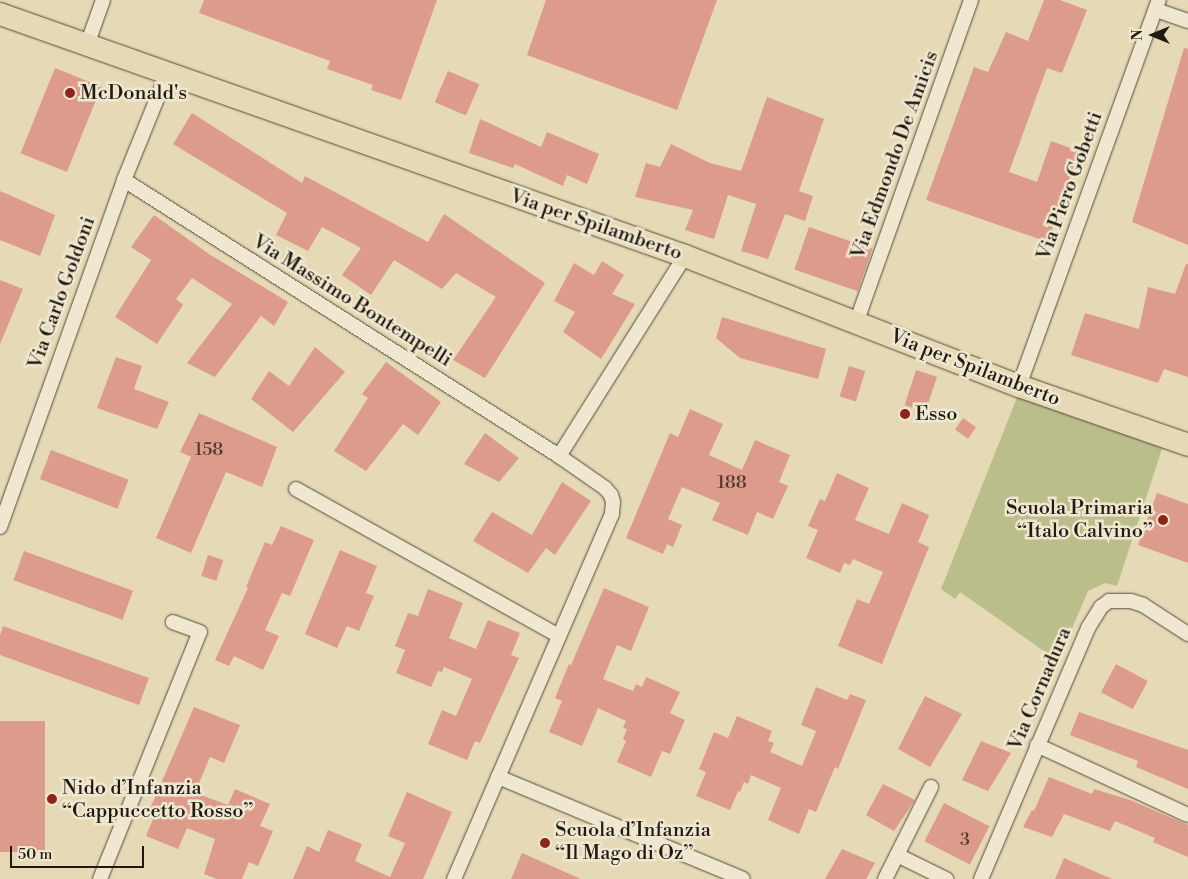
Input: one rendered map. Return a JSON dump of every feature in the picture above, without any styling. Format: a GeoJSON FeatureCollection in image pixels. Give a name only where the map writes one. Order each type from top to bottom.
{"type":"FeatureCollection","features":[{"type":"Feature","properties":{"kind":"main road","name":"Via per Spilamberto"},"geometry":{"type":"LineString","coordinates":[[0,14],[685,256],[1019,386],[1188,445]]}},
{"type":"Feature","properties":{"kind":"street"},"geometry":{"type":"LineString","coordinates":[[87,44],[103,0]]}},
{"type":"Feature","properties":{"kind":"street","name":"Via Edmondo De Amicis"},"geometry":{"type":"LineString","coordinates":[[856,323],[971,0]]}},
{"type":"Feature","properties":{"kind":"street"},"geometry":{"type":"LineString","coordinates":[[1157,5],[1188,21]]}},
{"type":"Feature","properties":{"kind":"street","name":"Via Piero Gobetti"},"geometry":{"type":"LineString","coordinates":[[1019,386],[1157,5]]}},
{"type":"Feature","properties":{"kind":"street","name":"Via Carlo Goldoni"},"geometry":{"type":"LineString","coordinates":[[0,528],[124,180],[166,74]]}},
{"type":"Feature","properties":{"kind":"street","name":"Via Massimo Bontempelli"},"geometry":{"type":"LineString","coordinates":[[124,180],[559,456],[605,488],[611,495],[613,502],[612,514],[454,879]]}},
{"type":"Feature","properties":{"kind":"street"},"geometry":{"type":"LineString","coordinates":[[559,456],[685,256]]}},
{"type":"Feature","properties":{"kind":"street"},"geometry":{"type":"LineString","coordinates":[[296,489],[559,636]]}},
{"type":"Feature","properties":{"kind":"street","name":"Via Cornadura"},"geometry":{"type":"LineString","coordinates":[[981,879],[1088,628],[1101,607],[1109,601],[1131,601],[1143,605],[1188,634]]}},
{"type":"Feature","properties":{"kind":"street"},"geometry":{"type":"LineString","coordinates":[[100,879],[200,632],[173,622]]}},
{"type":"Feature","properties":{"kind":"street"},"geometry":{"type":"LineString","coordinates":[[1037,745],[1188,815]]}},
{"type":"Feature","properties":{"kind":"street"},"geometry":{"type":"LineString","coordinates":[[498,777],[743,879]]}},
{"type":"Feature","properties":{"kind":"street"},"geometry":{"type":"LineString","coordinates":[[885,879],[931,787]]}},
{"type":"Feature","properties":{"kind":"street"},"geometry":{"type":"LineString","coordinates":[[897,855],[946,879]]}},
{"type":"Feature","properties":{"kind":"green space"},"geometry":{"type":"Polygon","coordinates":[[[1018,395],[1163,446],[1117,586],[1105,583],[1088,591],[1058,661],[960,592],[955,599],[941,589],[1018,395]]]}},
{"type":"Feature","properties":{"kind":"building"},"geometry":{"type":"Polygon","coordinates":[[[204,0],[437,0],[401,100],[371,90],[373,85],[327,69],[330,61],[199,13],[204,0]]]}},
{"type":"Feature","properties":{"kind":"building"},"geometry":{"type":"Polygon","coordinates":[[[546,0],[717,0],[677,110],[527,55],[546,0]]]}},
{"type":"Feature","properties":{"kind":"building"},"geometry":{"type":"Polygon","coordinates":[[[1044,0],[1060,0],[1087,10],[1062,73],[1047,68],[1009,172],[1037,182],[1051,141],[1079,151],[1048,242],[926,200],[974,67],[988,72],[1006,32],[1028,41],[1044,0]]]}},
{"type":"Feature","properties":{"kind":"building"},"geometry":{"type":"Polygon","coordinates":[[[1184,48],[1188,49],[1188,245],[1132,222],[1184,48]]]}},
{"type":"Feature","properties":{"kind":"building"},"geometry":{"type":"Polygon","coordinates":[[[55,68],[101,87],[67,172],[21,153],[55,68]]]}},
{"type":"Feature","properties":{"kind":"building"},"geometry":{"type":"Polygon","coordinates":[[[448,71],[479,84],[466,116],[435,102],[448,71]]]}},
{"type":"Feature","properties":{"kind":"building"},"geometry":{"type":"Polygon","coordinates":[[[767,97],[824,119],[799,191],[813,196],[805,221],[785,214],[768,259],[741,251],[756,204],[728,195],[714,239],[685,230],[693,210],[635,197],[646,163],[660,167],[671,144],[710,163],[741,171],[767,97]]]}},
{"type":"Feature","properties":{"kind":"building"},"geometry":{"type":"Polygon","coordinates":[[[192,113],[302,183],[305,176],[428,242],[444,214],[545,283],[485,378],[453,360],[496,297],[456,273],[442,289],[394,260],[371,295],[342,275],[361,248],[322,227],[308,251],[276,235],[287,213],[173,144],[192,113]]]}},
{"type":"Feature","properties":{"kind":"building"},"geometry":{"type":"Polygon","coordinates":[[[480,119],[541,147],[547,132],[599,154],[587,184],[567,175],[563,186],[515,164],[513,168],[469,153],[480,119]]]}},
{"type":"Feature","properties":{"kind":"building"},"geometry":{"type":"Polygon","coordinates":[[[0,191],[55,215],[40,256],[0,240],[0,191]]]}},
{"type":"Feature","properties":{"kind":"building"},"geometry":{"type":"Polygon","coordinates":[[[154,215],[209,254],[288,302],[274,326],[261,316],[215,377],[187,363],[232,304],[192,278],[176,299],[183,305],[157,344],[115,317],[151,260],[131,247],[154,215]]]}},
{"type":"Feature","properties":{"kind":"building"},"geometry":{"type":"Polygon","coordinates":[[[809,227],[872,249],[858,291],[794,270],[809,227]]]}},
{"type":"Feature","properties":{"kind":"building"},"geometry":{"type":"Polygon","coordinates":[[[602,261],[624,275],[612,294],[635,304],[601,359],[563,332],[575,312],[554,301],[574,263],[594,275],[602,261]]]}},
{"type":"Feature","properties":{"kind":"building"},"geometry":{"type":"Polygon","coordinates":[[[1186,264],[1188,264],[1188,377],[1164,369],[1158,383],[1071,355],[1085,313],[1139,329],[1148,287],[1175,294],[1186,264]]]}},
{"type":"Feature","properties":{"kind":"building"},"geometry":{"type":"Polygon","coordinates":[[[0,280],[23,289],[0,344],[0,280]]]}},
{"type":"Feature","properties":{"kind":"building"},"geometry":{"type":"Polygon","coordinates":[[[722,317],[826,349],[818,379],[740,358],[716,338],[722,317]]]}},
{"type":"Feature","properties":{"kind":"building"},"geometry":{"type":"Polygon","coordinates":[[[315,347],[345,372],[293,432],[251,399],[269,371],[289,386],[315,347]]]}},
{"type":"Feature","properties":{"kind":"building"},"geometry":{"type":"Polygon","coordinates":[[[116,357],[142,366],[134,389],[169,402],[157,429],[97,408],[116,357]]]}},
{"type":"Feature","properties":{"kind":"building"},"geometry":{"type":"Polygon","coordinates":[[[386,362],[441,402],[418,435],[403,424],[366,471],[334,451],[368,398],[362,394],[386,362]]]}},
{"type":"Feature","properties":{"kind":"building"},"geometry":{"type":"Polygon","coordinates":[[[849,366],[865,371],[856,402],[840,397],[849,366]]]}},
{"type":"Feature","properties":{"kind":"building"},"geometry":{"type":"Polygon","coordinates":[[[916,370],[937,377],[925,412],[905,405],[916,370]]]}},
{"type":"Feature","properties":{"kind":"building"},"geometry":{"type":"Polygon","coordinates":[[[690,409],[723,424],[709,455],[742,470],[755,440],[790,455],[779,482],[788,486],[773,519],[757,512],[748,535],[712,520],[720,503],[682,487],[668,519],[682,525],[673,547],[667,544],[663,554],[626,538],[670,433],[678,437],[690,409]]]}},
{"type":"Feature","properties":{"kind":"building"},"geometry":{"type":"Polygon","coordinates":[[[199,413],[277,447],[262,487],[226,472],[191,553],[156,538],[191,457],[180,452],[199,413]]]}},
{"type":"Feature","properties":{"kind":"building"},"geometry":{"type":"Polygon","coordinates":[[[963,418],[976,427],[968,439],[955,429],[963,418]]]}},
{"type":"Feature","properties":{"kind":"building"},"geometry":{"type":"Polygon","coordinates":[[[485,433],[519,458],[499,482],[464,464],[485,433]]]}},
{"type":"Feature","properties":{"kind":"building"},"geometry":{"type":"Polygon","coordinates":[[[51,450],[128,480],[117,509],[40,479],[51,450]]]}},
{"type":"Feature","properties":{"kind":"building"},"geometry":{"type":"Polygon","coordinates":[[[837,473],[869,488],[855,520],[889,534],[902,503],[929,515],[918,542],[929,547],[882,664],[838,646],[857,599],[869,604],[883,572],[853,559],[850,565],[844,563],[840,573],[806,558],[818,530],[808,526],[820,499],[825,501],[837,473]]]}},
{"type":"Feature","properties":{"kind":"building"},"geometry":{"type":"Polygon","coordinates":[[[562,482],[591,501],[555,555],[546,548],[528,573],[473,541],[492,512],[532,535],[562,482]]]}},
{"type":"Feature","properties":{"kind":"building"},"geometry":{"type":"Polygon","coordinates":[[[1157,493],[1188,504],[1188,563],[1138,545],[1157,493]]]}},
{"type":"Feature","properties":{"kind":"building"},"geometry":{"type":"Polygon","coordinates":[[[281,526],[314,540],[290,596],[282,593],[265,630],[279,636],[263,670],[234,656],[229,666],[215,660],[248,588],[246,587],[265,542],[272,545],[281,526]]]}},
{"type":"Feature","properties":{"kind":"building"},"geometry":{"type":"Polygon","coordinates":[[[340,550],[377,566],[366,593],[374,596],[359,631],[347,626],[337,648],[305,634],[340,550]]]}},
{"type":"Feature","properties":{"kind":"building"},"geometry":{"type":"Polygon","coordinates":[[[24,551],[133,591],[122,620],[13,580],[24,551]]]}},
{"type":"Feature","properties":{"kind":"building"},"geometry":{"type":"Polygon","coordinates":[[[208,555],[223,560],[216,581],[201,576],[208,555]]]}},
{"type":"Feature","properties":{"kind":"building"},"geometry":{"type":"Polygon","coordinates":[[[604,588],[649,607],[631,651],[617,645],[603,679],[633,691],[636,684],[642,687],[646,677],[680,692],[670,713],[685,720],[670,754],[662,751],[651,777],[617,762],[626,741],[623,739],[627,729],[623,728],[626,721],[598,708],[582,746],[549,732],[562,701],[555,698],[604,588]]]}},
{"type":"Feature","properties":{"kind":"building"},"geometry":{"type":"Polygon","coordinates":[[[428,589],[463,603],[449,638],[476,649],[488,620],[520,633],[511,655],[519,658],[480,743],[475,741],[467,760],[428,744],[442,710],[456,716],[472,679],[444,667],[442,672],[438,671],[431,687],[396,673],[405,650],[395,646],[408,613],[418,616],[428,589]]]}},
{"type":"Feature","properties":{"kind":"building"},"geometry":{"type":"Polygon","coordinates":[[[3,626],[149,678],[139,705],[0,655],[0,635],[3,626]]]}},
{"type":"Feature","properties":{"kind":"building"},"geometry":{"type":"Polygon","coordinates":[[[1116,664],[1148,681],[1133,709],[1101,692],[1116,664]]]}},
{"type":"Feature","properties":{"kind":"building"},"geometry":{"type":"Polygon","coordinates":[[[816,687],[847,700],[850,694],[866,700],[838,769],[835,767],[816,812],[809,809],[799,834],[768,820],[781,788],[751,775],[748,784],[744,782],[740,792],[738,791],[730,810],[696,796],[706,772],[699,769],[714,732],[728,738],[737,716],[772,731],[768,741],[774,743],[770,752],[802,766],[816,731],[801,725],[816,687]]]}},
{"type":"Feature","properties":{"kind":"building"},"geometry":{"type":"Polygon","coordinates":[[[925,696],[962,714],[930,767],[898,749],[925,696]]]}},
{"type":"Feature","properties":{"kind":"building"},"geometry":{"type":"Polygon","coordinates":[[[194,707],[240,725],[224,763],[210,757],[196,790],[202,792],[201,795],[228,805],[235,789],[270,804],[260,826],[273,831],[258,866],[249,862],[242,879],[217,879],[204,874],[215,839],[187,828],[178,849],[146,836],[156,812],[150,809],[194,707]]]}},
{"type":"Feature","properties":{"kind":"building"},"geometry":{"type":"Polygon","coordinates":[[[1079,712],[1188,750],[1188,789],[1136,767],[1138,761],[1070,735],[1079,712]]]}},
{"type":"Feature","properties":{"kind":"building"},"geometry":{"type":"Polygon","coordinates":[[[0,721],[45,721],[45,852],[0,852],[0,721]]]}},
{"type":"Feature","properties":{"kind":"building"},"geometry":{"type":"Polygon","coordinates":[[[981,741],[1011,753],[988,791],[962,780],[981,741]]]}},
{"type":"Feature","properties":{"kind":"building"},"geometry":{"type":"Polygon","coordinates":[[[1049,777],[1092,794],[1094,789],[1130,800],[1188,825],[1188,857],[1153,842],[1155,838],[1115,821],[1110,831],[1064,814],[1052,837],[1023,827],[1032,810],[1034,811],[1049,777]]]}},
{"type":"Feature","properties":{"kind":"building"},"geometry":{"type":"Polygon","coordinates":[[[883,784],[915,800],[894,831],[866,815],[883,784]]]}},
{"type":"Feature","properties":{"kind":"building"},"geometry":{"type":"Polygon","coordinates":[[[407,792],[452,812],[423,879],[293,879],[307,846],[319,852],[328,830],[362,844],[355,861],[390,877],[405,843],[388,836],[407,792]]]}},
{"type":"Feature","properties":{"kind":"building"},"geometry":{"type":"Polygon","coordinates":[[[944,803],[989,826],[970,864],[924,841],[944,803]]]}},
{"type":"Feature","properties":{"kind":"building"},"geometry":{"type":"Polygon","coordinates":[[[842,849],[875,863],[866,879],[825,879],[842,849]]]}},
{"type":"Feature","properties":{"kind":"building"},"geometry":{"type":"Polygon","coordinates":[[[522,853],[581,879],[511,879],[522,853]]]}},
{"type":"Feature","properties":{"kind":"building"},"geometry":{"type":"Polygon","coordinates":[[[1064,858],[1112,879],[1055,879],[1064,858]]]}},
{"type":"Feature","properties":{"kind":"place","name":"McDonald's"},"geometry":{"type":"Point","coordinates":[70,93]}},
{"type":"Feature","properties":{"kind":"place","name":"Esso"},"geometry":{"type":"Point","coordinates":[905,414]}},
{"type":"Feature","properties":{"kind":"place","name":"Scuola Primaria “Italo Calvino”"},"geometry":{"type":"Point","coordinates":[1163,520]}},
{"type":"Feature","properties":{"kind":"place","name":"Nido d’Infanzia “Cappuccetto Rosso”"},"geometry":{"type":"Point","coordinates":[52,799]}},
{"type":"Feature","properties":{"kind":"place","name":"Scuola d’Infanzia “Il Mago di Oz”"},"geometry":{"type":"Point","coordinates":[545,843]}}]}
